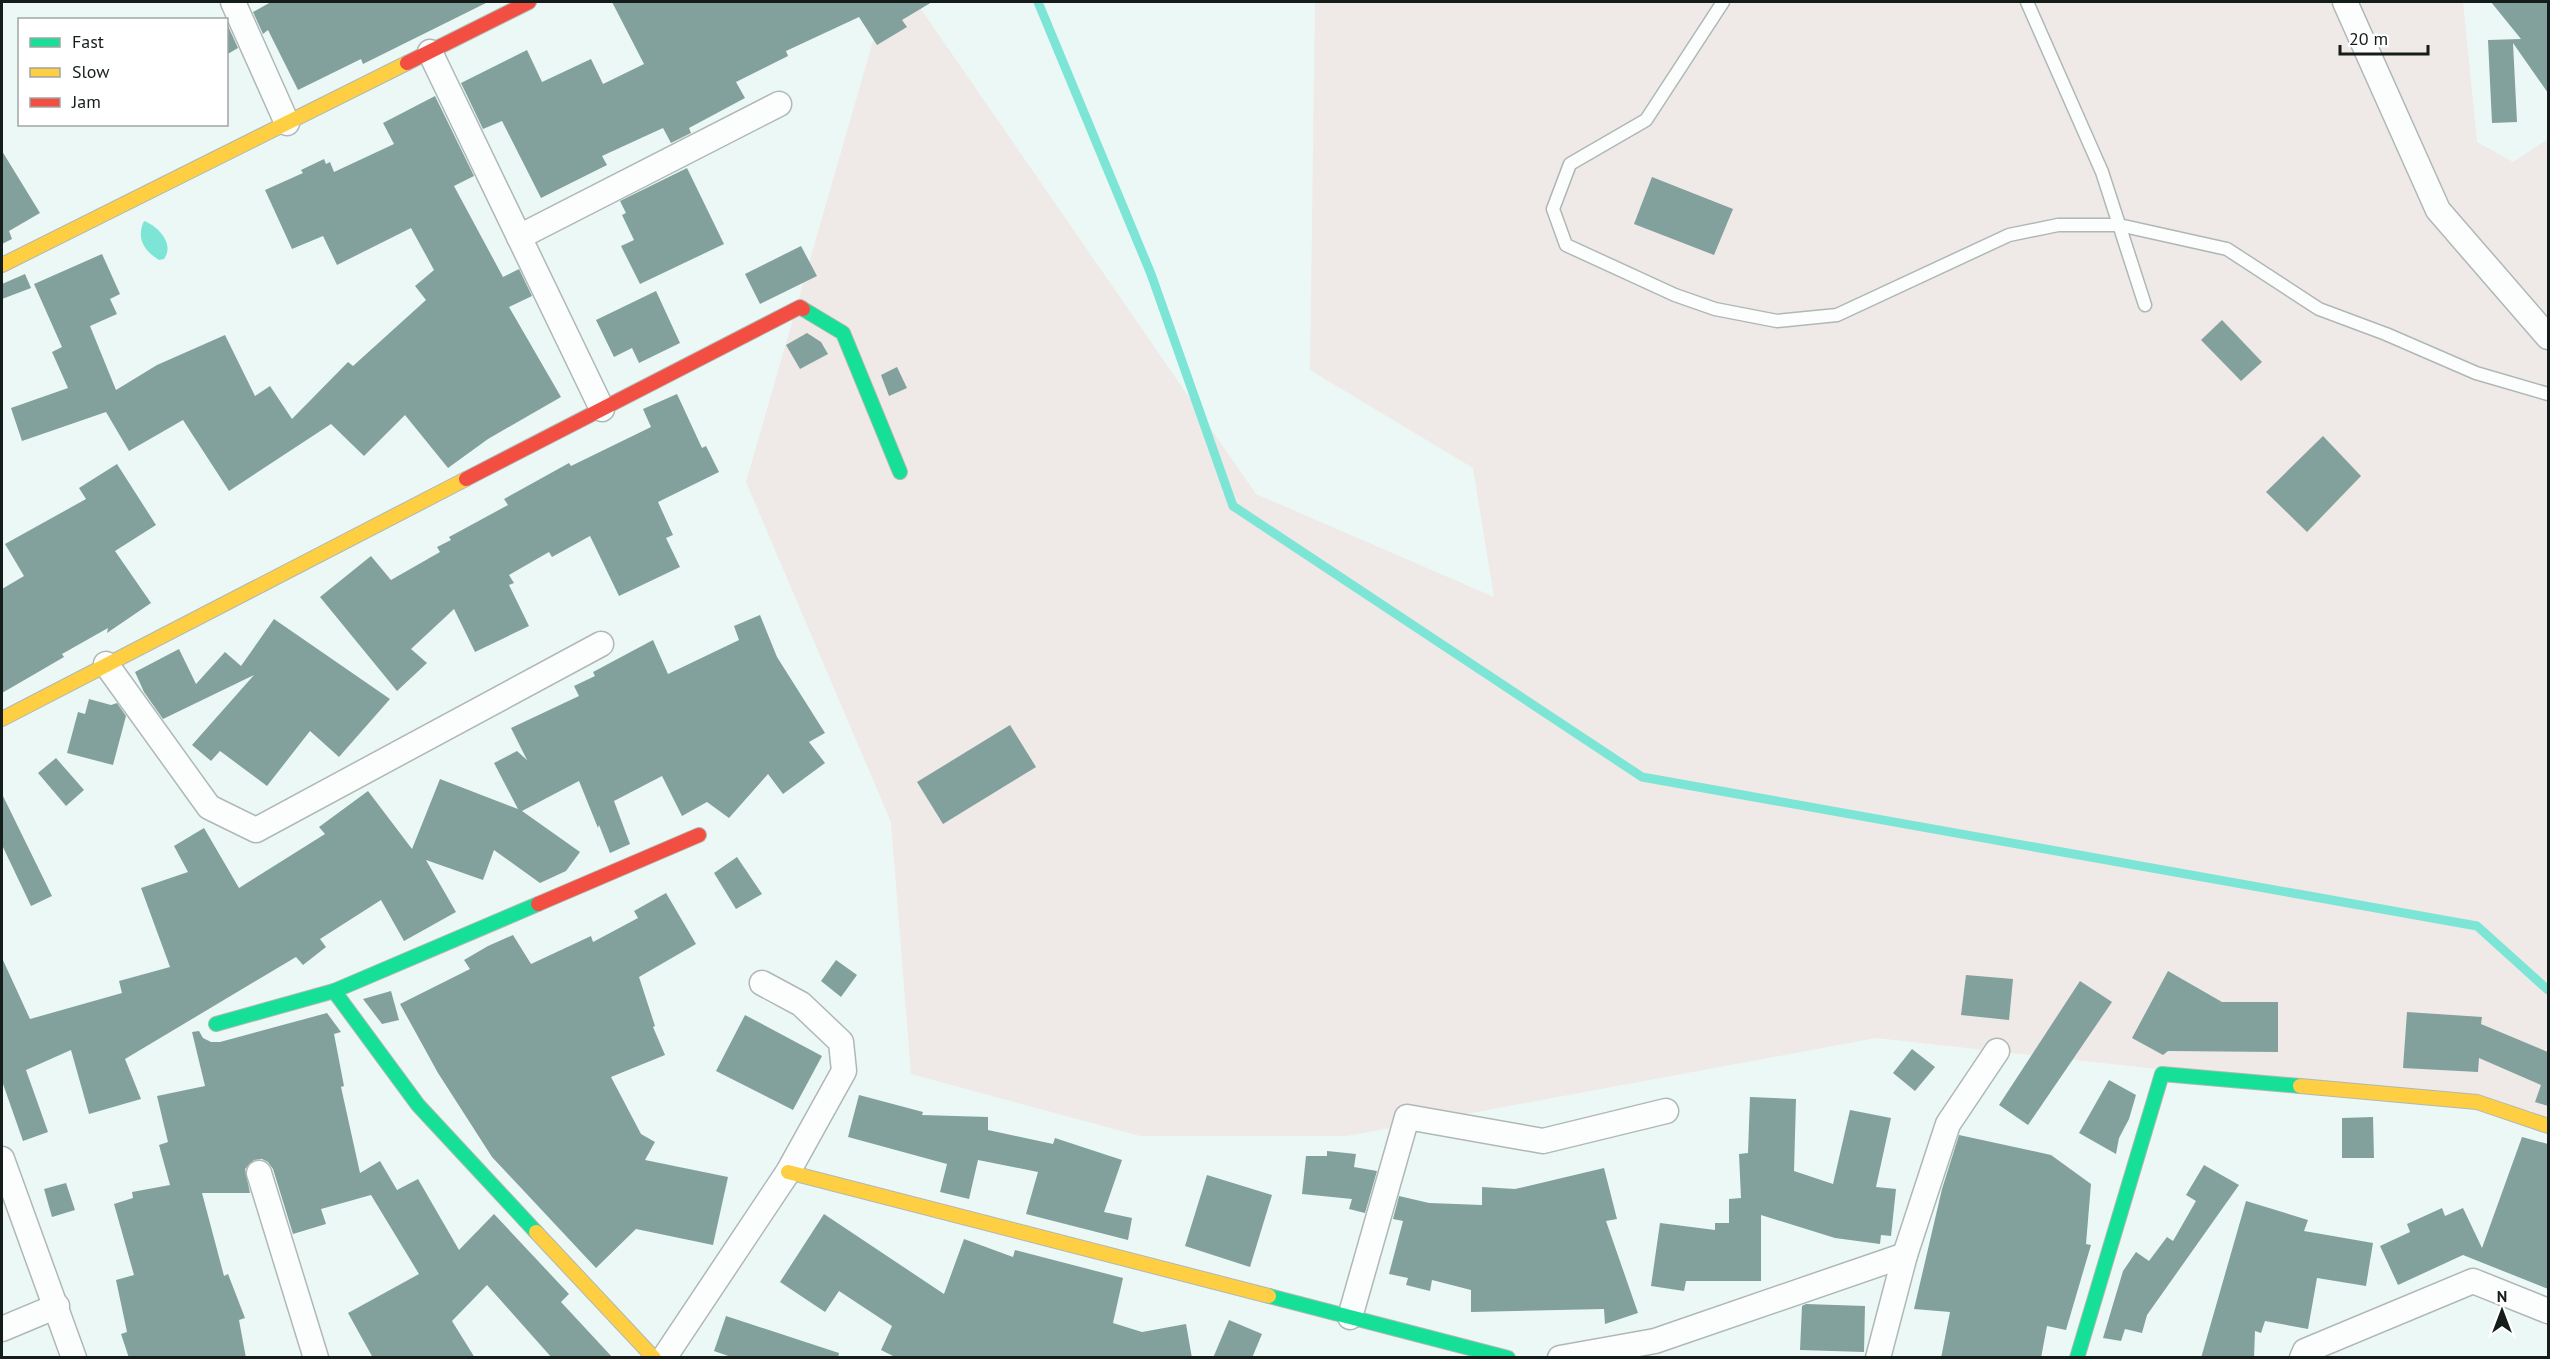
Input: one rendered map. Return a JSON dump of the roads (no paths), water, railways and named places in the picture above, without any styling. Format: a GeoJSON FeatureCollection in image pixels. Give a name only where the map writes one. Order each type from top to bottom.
{"type":"FeatureCollection","features":[{"type":"Feature","properties":{"kind":"street"},"geometry":{"type":"LineString","coordinates":[[233,2],[287,123]]}},
{"type":"Feature","properties":{"kind":"street"},"geometry":{"type":"LineString","coordinates":[[2,265],[529,2]]}},
{"type":"Feature","properties":{"kind":"street"},"geometry":{"type":"LineString","coordinates":[[2345,2],[2438,210],[2548,337]]}},
{"type":"Feature","properties":{"kind":"street"},"geometry":{"type":"LineString","coordinates":[[430,52],[602,409]]}},
{"type":"Feature","properties":{"kind":"street"},"geometry":{"type":"LineString","coordinates":[[519,237],[778,104]]}},
{"type":"Feature","properties":{"kind":"street"},"geometry":{"type":"LineString","coordinates":[[2,719],[800,307],[843,333],[900,471]]}},
{"type":"Feature","properties":{"kind":"street"},"geometry":{"type":"LineString","coordinates":[[106,664],[209,807],[256,830],[601,644]]}},
{"type":"Feature","properties":{"kind":"street"},"geometry":{"type":"LineString","coordinates":[[216,1024],[334,991],[699,835]]}},
{"type":"Feature","properties":{"kind":"street"},"geometry":{"type":"LineString","coordinates":[[664,1358],[788,1172],[844,1071],[841,1042],[801,1004],[762,983]]}},
{"type":"Feature","properties":{"kind":"street"},"geometry":{"type":"LineString","coordinates":[[334,991],[418,1105],[654,1358]]}},
{"type":"Feature","properties":{"kind":"street"},"geometry":{"type":"LineString","coordinates":[[1878,1358],[1905,1255],[1948,1124],[1997,1051]]}},
{"type":"Feature","properties":{"kind":"street"},"geometry":{"type":"LineString","coordinates":[[2077,1358],[2162,1074],[2477,1102],[2548,1126]]}},
{"type":"Feature","properties":{"kind":"street"},"geometry":{"type":"LineString","coordinates":[[1350,1317],[1407,1117],[1543,1141],[1666,1111]]}},
{"type":"Feature","properties":{"kind":"street"},"geometry":{"type":"LineString","coordinates":[[2,1159],[74,1358]]}},
{"type":"Feature","properties":{"kind":"street"},"geometry":{"type":"LineString","coordinates":[[788,1172],[1508,1358]]}},
{"type":"Feature","properties":{"kind":"street"},"geometry":{"type":"LineString","coordinates":[[259,1173],[316,1358]]}},
{"type":"Feature","properties":{"kind":"street"},"geometry":{"type":"LineString","coordinates":[[1560,1358],[1655,1341],[1905,1255]]}},
{"type":"Feature","properties":{"kind":"street"},"geometry":{"type":"LineString","coordinates":[[2302,1358],[2305,1351],[2473,1281],[2548,1311]]}},
{"type":"Feature","properties":{"kind":"street"},"geometry":{"type":"LineString","coordinates":[[2,1329],[57,1306]]}},
{"type":"Feature","properties":{"kind":"lane"},"geometry":{"type":"LineString","coordinates":[[1723,2],[1646,120],[1570,164],[1553,209],[1566,245],[1675,295],[1715,309],[1777,321],[1838,315],[2008,235],[2058,225],[2119,225],[2227,249],[2319,309],[2386,334],[2476,373],[2548,394]]}},
{"type":"Feature","properties":{"kind":"lane"},"geometry":{"type":"LineString","coordinates":[[2027,2],[2102,171],[2145,305]]}},
{"type":"Feature","properties":{"kind":"waterway"},"geometry":{"type":"LineString","coordinates":[[1038,2],[1151,274],[1233,506],[1642,777],[2477,926],[2548,990]]}}]}
